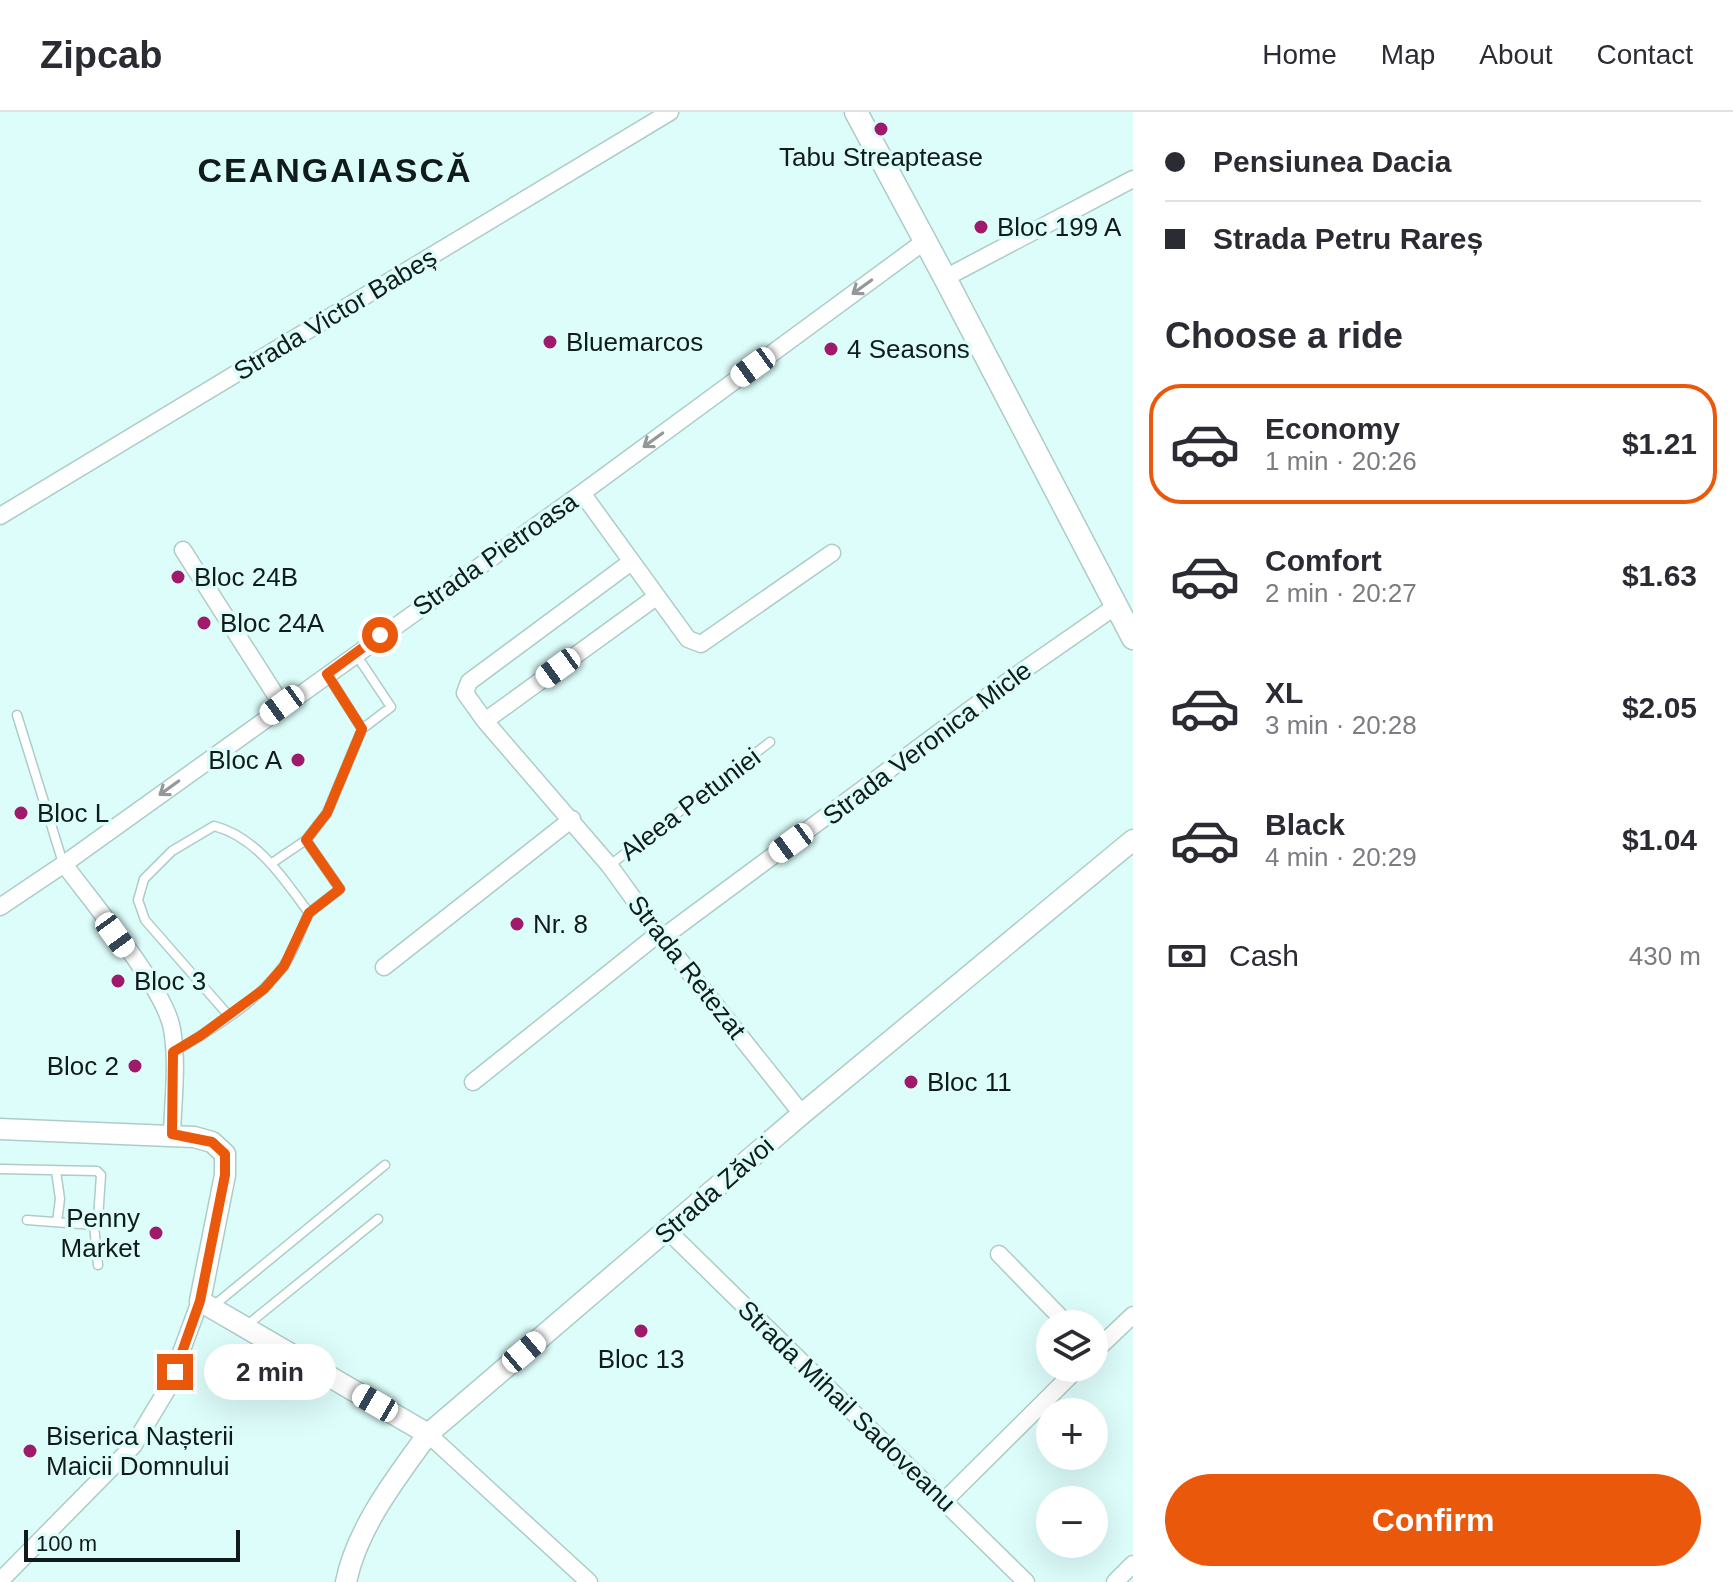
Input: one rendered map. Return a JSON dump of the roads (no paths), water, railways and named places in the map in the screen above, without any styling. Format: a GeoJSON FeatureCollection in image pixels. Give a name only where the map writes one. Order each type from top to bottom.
{"type":"FeatureCollection","features":[{"type":"Feature","properties":{"kind":"main road"},"geometry":{"type":"LineString","coordinates":[[856,112],[1133,638]]}},
{"type":"Feature","properties":{"kind":"street","name":"Strada Victor Babeș"},"geometry":{"type":"LineString","coordinates":[[0,516],[644,119],[670,112]]}},
{"type":"Feature","properties":{"kind":"street"},"geometry":{"type":"LineString","coordinates":[[945,278],[1133,179]]}},
{"type":"Feature","properties":{"kind":"street","name":"Strada Pietroasa"},"geometry":{"type":"LineString","coordinates":[[0,907],[582,493],[925,241]]}},
{"type":"Feature","properties":{"kind":"street"},"geometry":{"type":"LineString","coordinates":[[582,493],[688,639],[701,644],[832,553]]}},
{"type":"Feature","properties":{"kind":"street"},"geometry":{"type":"LineString","coordinates":[[183,550],[282,705]]}},
{"type":"Feature","properties":{"kind":"street","name":"Strada Retezat"},"geometry":{"type":"LineString","coordinates":[[631,562],[469,682],[465,693],[485,721],[609,865],[660,936],[802,1114]]}},
{"type":"Feature","properties":{"kind":"street"},"geometry":{"type":"LineString","coordinates":[[485,721],[656,597]]}},
{"type":"Feature","properties":{"kind":"street","name":"Strada Veronica Micle"},"geometry":{"type":"LineString","coordinates":[[473,1082],[660,936],[1116,606]]}},
{"type":"Feature","properties":{"kind":"street"},"geometry":{"type":"LineString","coordinates":[[384,967],[572,819]]}},
{"type":"Feature","properties":{"kind":"street","name":"Strada Zăvoi"},"geometry":{"type":"LineString","coordinates":[[346,1582],[365,1530],[428,1434],[802,1114],[1133,840]]}},
{"type":"Feature","properties":{"kind":"street"},"geometry":{"type":"LineString","coordinates":[[64,864],[149,981],[172,1027],[172,1134]]}},
{"type":"Feature","properties":{"kind":"street"},"geometry":{"type":"LineString","coordinates":[[0,1129],[172,1134],[212,1142],[225,1154],[225,1175],[206,1304],[168,1388],[133,1446],[0,1581]]}},
{"type":"Feature","properties":{"kind":"street","name":"Strada Mihail Sadoveanu"},"geometry":{"type":"LineString","coordinates":[[667,1230],[1026,1582]]}},
{"type":"Feature","properties":{"kind":"street"},"geometry":{"type":"LineString","coordinates":[[999,1254],[1053,1310]]}},
{"type":"Feature","properties":{"kind":"street"},"geometry":{"type":"LineString","coordinates":[[206,1304],[428,1434],[589,1582]]}},
{"type":"Feature","properties":{"kind":"street"},"geometry":{"type":"LineString","coordinates":[[1108,1339],[1133,1315]]}},
{"type":"Feature","properties":{"kind":"street"},"geometry":{"type":"LineString","coordinates":[[944,1501],[1064,1382]]}},
{"type":"Feature","properties":{"kind":"street"},"geometry":{"type":"LineString","coordinates":[[1115,1582],[1133,1564]]}},
{"type":"Feature","properties":{"kind":"lane"},"geometry":{"type":"LineString","coordinates":[[272,863],[306,840],[327,813],[362,729],[391,707],[355,653]]}},
{"type":"Feature","properties":{"kind":"lane"},"geometry":{"type":"LineString","coordinates":[[327,674],[362,729]]}},
{"type":"Feature","properties":{"kind":"lane"},"geometry":{"type":"LineString","coordinates":[[17,715],[64,864]]}},
{"type":"Feature","properties":{"kind":"lane","name":"Aleea Petuniei"},"geometry":{"type":"LineString","coordinates":[[609,865],[770,742]]}},
{"type":"Feature","properties":{"kind":"lane"},"geometry":{"type":"LineString","coordinates":[[229,1016],[145,920],[138,900],[144,879],[172,851],[214,826],[229,830],[272,863],[309,913]]}},
{"type":"Feature","properties":{"kind":"lane"},"geometry":{"type":"LineString","coordinates":[[173,1052],[264,989],[284,966],[309,913],[340,889],[306,840]]}},
{"type":"Feature","properties":{"kind":"lane"},"geometry":{"type":"LineString","coordinates":[[206,1304],[385,1165]]}},
{"type":"Feature","properties":{"kind":"lane"},"geometry":{"type":"LineString","coordinates":[[0,1169],[99,1172],[98,1219],[94,1225],[98,1265]]}},
{"type":"Feature","properties":{"kind":"lane"},"geometry":{"type":"LineString","coordinates":[[56,1171],[60,1199],[57,1222]]}},
{"type":"Feature","properties":{"kind":"lane"},"geometry":{"type":"LineString","coordinates":[[245,1327],[378,1219]]}},
{"type":"Feature","properties":{"kind":"lane"},"geometry":{"type":"LineString","coordinates":[[27,1220],[94,1225]]}},
{"type":"Feature","properties":{"kind":"place","name":"Tabu Streaptease"},"geometry":{"type":"Point","coordinates":[881,129]}},
{"type":"Feature","properties":{"kind":"place","name":"Bloc 199 A"},"geometry":{"type":"Point","coordinates":[981,227]}},
{"type":"Feature","properties":{"kind":"place","name":"Bluemarcos"},"geometry":{"type":"Point","coordinates":[550,342]}},
{"type":"Feature","properties":{"kind":"place","name":"4 Seasons"},"geometry":{"type":"Point","coordinates":[831,349]}},
{"type":"Feature","properties":{"kind":"place","name":"Bloc 24B"},"geometry":{"type":"Point","coordinates":[178,577]}},
{"type":"Feature","properties":{"kind":"place","name":"Bloc 24A"},"geometry":{"type":"Point","coordinates":[204,623]}},
{"type":"Feature","properties":{"kind":"place","name":"Bloc A"},"geometry":{"type":"Point","coordinates":[298,760]}},
{"type":"Feature","properties":{"kind":"place","name":"Bloc L"},"geometry":{"type":"Point","coordinates":[21,813]}},
{"type":"Feature","properties":{"kind":"place","name":"Nr. 8"},"geometry":{"type":"Point","coordinates":[517,924]}},
{"type":"Feature","properties":{"kind":"place","name":"Bloc 3"},"geometry":{"type":"Point","coordinates":[118,981]}},
{"type":"Feature","properties":{"kind":"place","name":"Bloc 2"},"geometry":{"type":"Point","coordinates":[135,1066]}},
{"type":"Feature","properties":{"kind":"place","name":"Bloc 11"},"geometry":{"type":"Point","coordinates":[911,1082]}},
{"type":"Feature","properties":{"kind":"place","name":"Penny Market"},"geometry":{"type":"Point","coordinates":[156,1233]}},
{"type":"Feature","properties":{"kind":"place","name":"Bloc 13"},"geometry":{"type":"Point","coordinates":[641,1331]}},
{"type":"Feature","properties":{"kind":"place","name":"Biserica Nașterii Maicii Domnului"},"geometry":{"type":"Point","coordinates":[30,1451]}},
{"type":"Feature","properties":{"kind":"district","name":"CEANGAIASCĂ"},"geometry":{"type":"Point","coordinates":[335,170]}}]}
